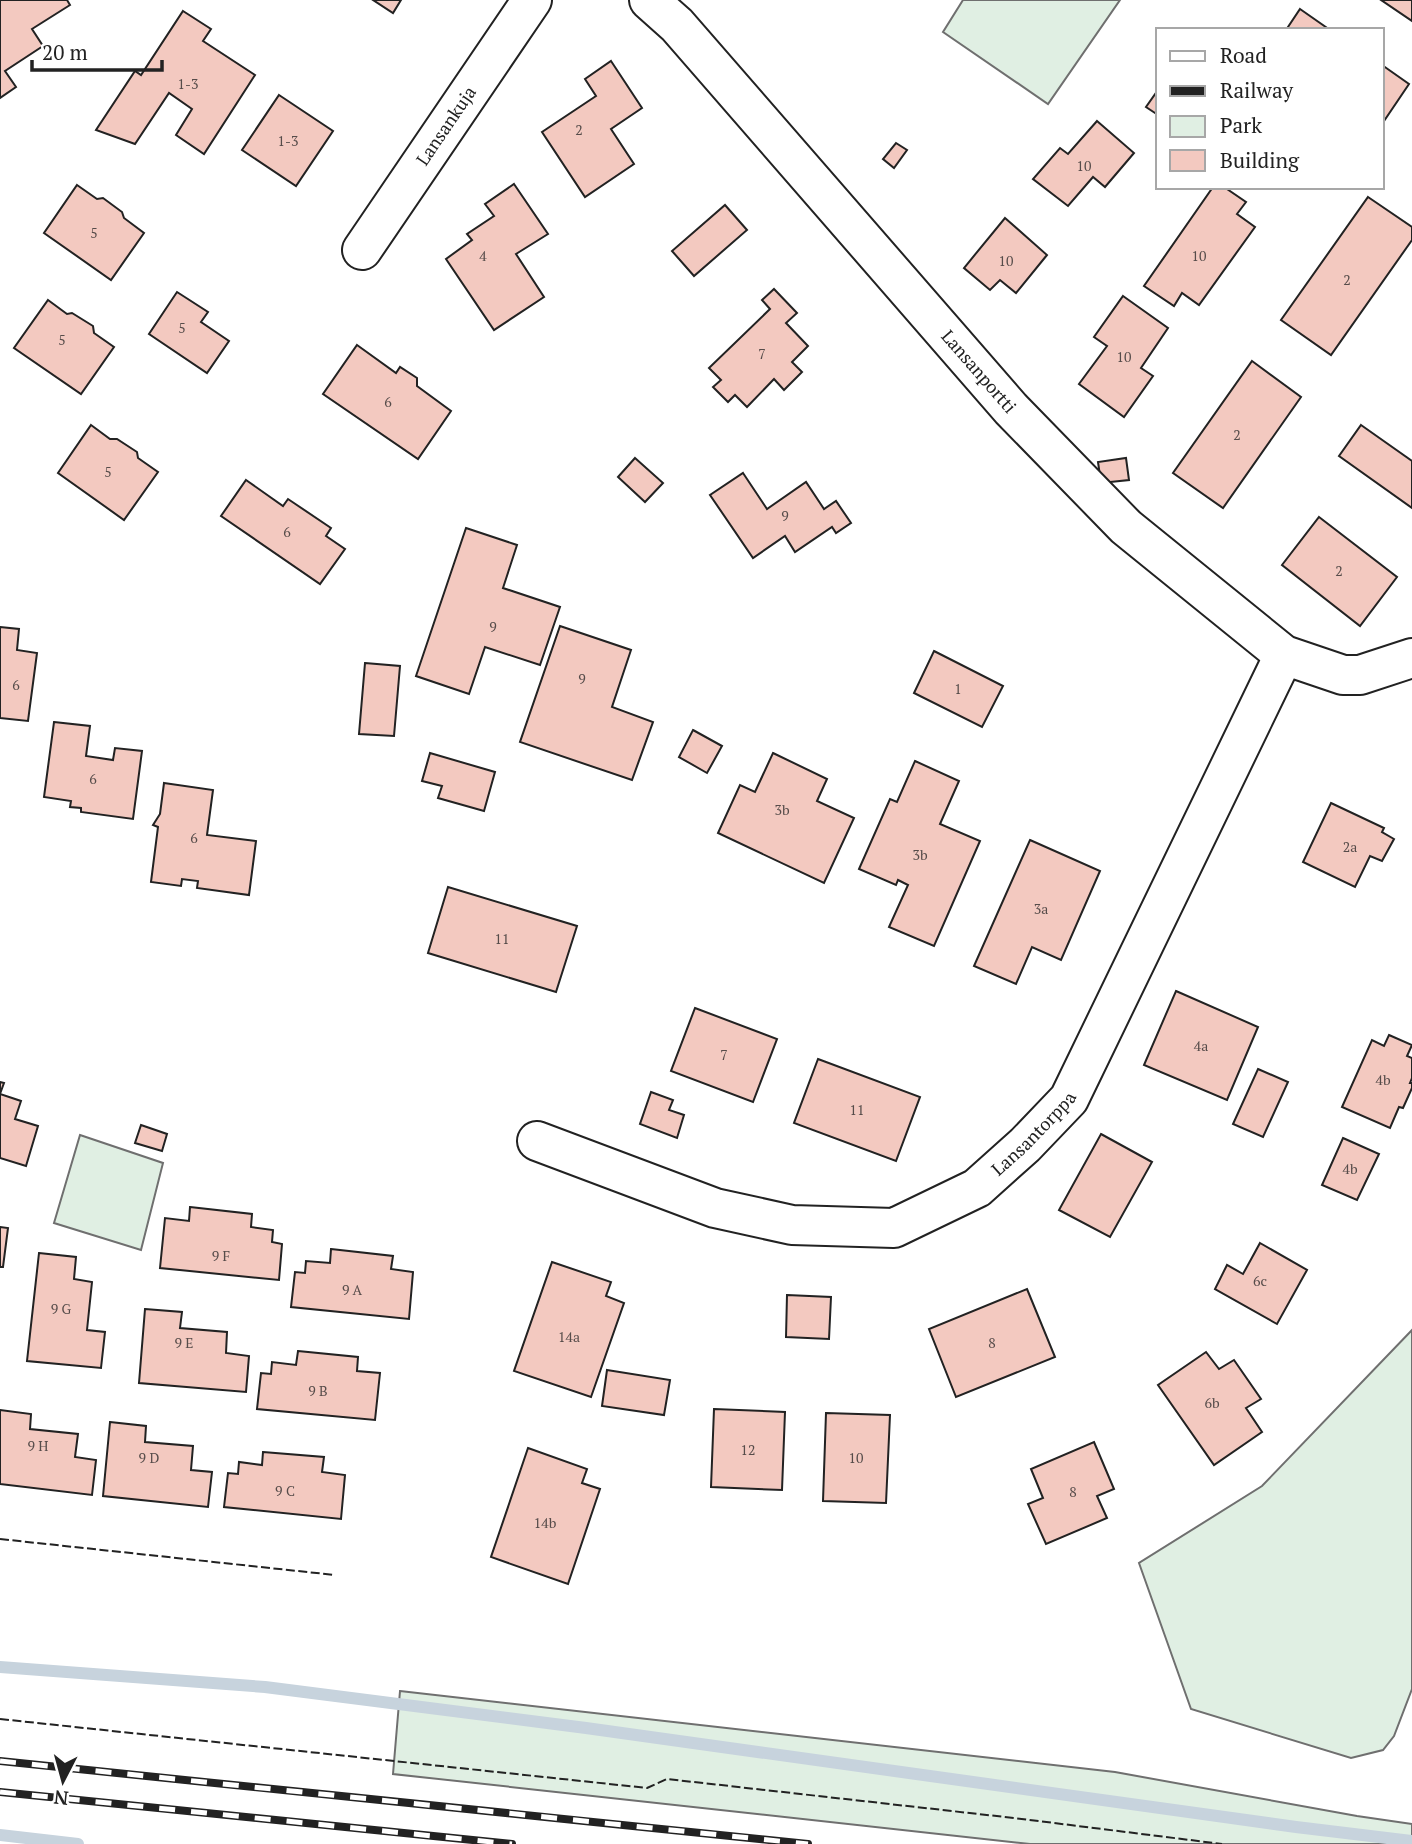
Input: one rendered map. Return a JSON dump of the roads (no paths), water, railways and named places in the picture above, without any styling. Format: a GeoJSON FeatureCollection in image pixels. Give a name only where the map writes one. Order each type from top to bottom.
{"type":"FeatureCollection","features":[{"type":"Feature","properties":{"kind":"street","name":"Lansankuja"},"geometry":{"type":"LineString","coordinates":[[362,250],[532,0]]}},
{"type":"Feature","properties":{"kind":"street","name":"Lansanportti"},"geometry":{"type":"LineString","coordinates":[[649,0],[677,25],[1011,409],[1126,527],[1284,655],[1343,675],[1360,676],[1412,659]]}},
{"type":"Feature","properties":{"kind":"street","name":"Lansantorppa"},"geometry":{"type":"LineString","coordinates":[[537,1141],[715,1208],[792,1225],[894,1228],[977,1188],[1025,1145],[1069,1099],[1284,655]]}},
{"type":"Feature","properties":{"kind":"waterway"},"geometry":{"type":"LineString","coordinates":[[0,1667],[265,1687],[1412,1841]]}},
{"type":"Feature","properties":{"kind":"waterway"},"geometry":{"type":"LineString","coordinates":[[0,1835],[78,1844]]}},
{"type":"Feature","properties":{"kind":"railway"},"geometry":{"type":"LineString","coordinates":[[0,1761],[808,1844]]}},
{"type":"Feature","properties":{"kind":"railway"},"geometry":{"type":"LineString","coordinates":[[0,1792],[512,1844]]}}]}
